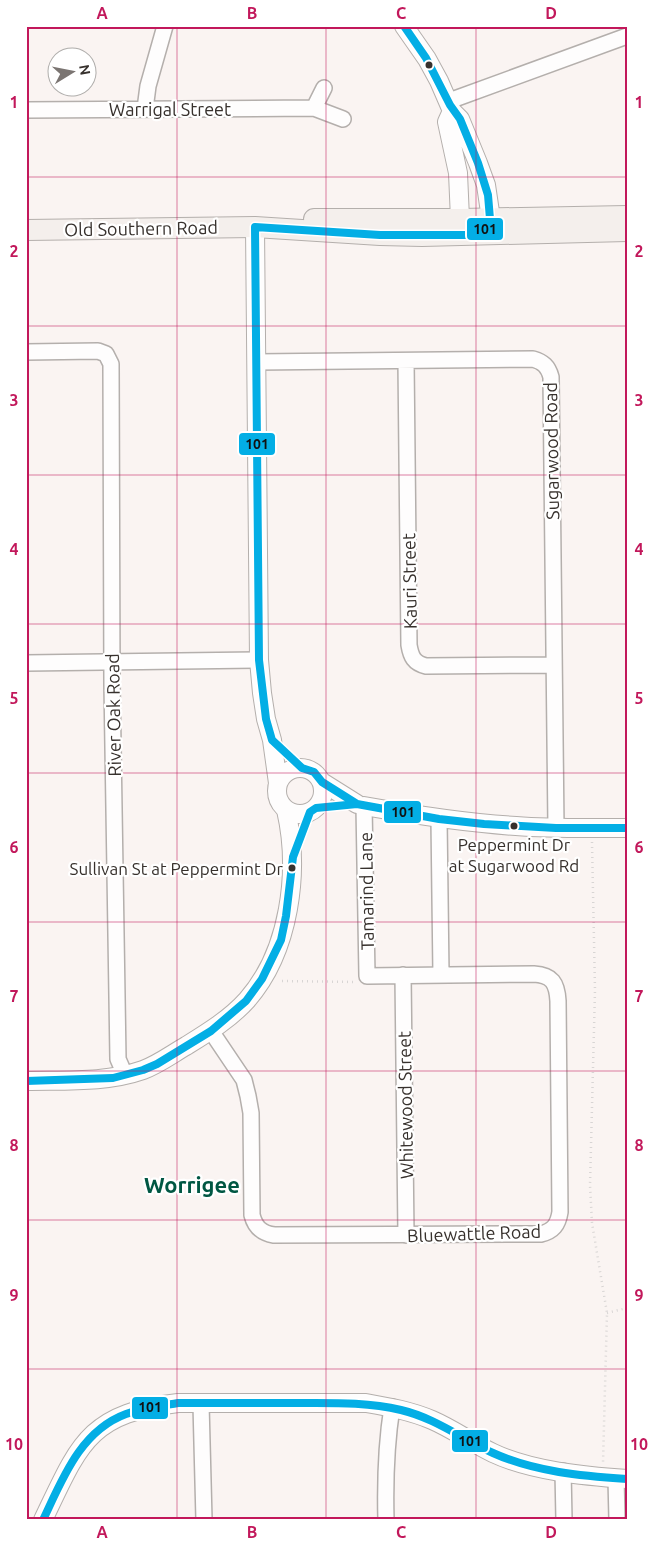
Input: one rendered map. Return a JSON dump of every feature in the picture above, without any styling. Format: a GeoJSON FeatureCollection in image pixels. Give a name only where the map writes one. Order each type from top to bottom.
{"type":"FeatureCollection","features":[{"type":"Feature","properties":{"kind":"main road","name":"Old Southern Road"},"geometry":{"type":"LineString","coordinates":[[26,230],[255,227],[380,235],[627,216]]}},
{"type":"Feature","properties":{"kind":"main road","name":"Old Southern Road"},"geometry":{"type":"LineString","coordinates":[[255,227],[293,219],[460,220],[486,227],[627,231]]}},
{"type":"Feature","properties":{"kind":"street"},"geometry":{"type":"LineString","coordinates":[[145,109],[148,86],[165,26]]}},
{"type":"Feature","properties":{"kind":"street"},"geometry":{"type":"LineString","coordinates":[[404,26],[427,59],[450,106],[460,119],[478,163],[487,190],[486,227]]}},
{"type":"Feature","properties":{"kind":"street"},"geometry":{"type":"LineString","coordinates":[[450,106],[627,36]]}},
{"type":"Feature","properties":{"kind":"street"},"geometry":{"type":"LineString","coordinates":[[314,108],[324,88]]}},
{"type":"Feature","properties":{"kind":"street"},"geometry":{"type":"LineString","coordinates":[[450,106],[447,122],[458,173],[460,220]]}},
{"type":"Feature","properties":{"kind":"street","name":"Warrigal Street"},"geometry":{"type":"LineString","coordinates":[[26,110],[314,108],[342,119]]}},
{"type":"Feature","properties":{"kind":"street"},"geometry":{"type":"LineString","coordinates":[[26,1081],[97,1079],[125,1075],[157,1064],[211,1031],[246,1001],[262,979],[281,940],[286,916],[293,857],[291,832],[286,810],[278,798],[278,783],[272,740],[266,719],[260,660],[255,227]]}},
{"type":"Feature","properties":{"kind":"street","name":"River Oak Road"},"geometry":{"type":"LineString","coordinates":[[26,352],[98,352],[106,354],[111,364],[112,663],[118,1059],[125,1075]]}},
{"type":"Feature","properties":{"kind":"street","name":"Sugarwood Road"},"geometry":{"type":"LineString","coordinates":[[257,362],[533,359],[540,361],[549,370],[556,828]]}},
{"type":"Feature","properties":{"kind":"street","name":"Kauri Street"},"geometry":{"type":"LineString","coordinates":[[406,361],[410,645],[413,660],[418,664],[426,666],[553,665]]}},
{"type":"Feature","properties":{"kind":"street"},"geometry":{"type":"LineString","coordinates":[[26,663],[260,660]]}},
{"type":"Feature","properties":{"kind":"street"},"geometry":{"type":"LineString","coordinates":[[272,740],[302,768],[314,772],[322,782],[360,805]]}},
{"type":"Feature","properties":{"kind":"street"},"geometry":{"type":"LineString","coordinates":[[278,783],[288,771],[302,768]]}},
{"type":"Feature","properties":{"kind":"street"},"geometry":{"type":"LineString","coordinates":[[293,857],[313,810],[323,796],[322,782]]}},
{"type":"Feature","properties":{"kind":"street"},"geometry":{"type":"LineString","coordinates":[[286,810],[298,814],[313,810],[360,805],[439,819],[508,826],[627,828]]}},
{"type":"Feature","properties":{"kind":"street","name":"Tamarind Lane"},"geometry":{"type":"LineString","coordinates":[[360,805],[367,976]]}},
{"type":"Feature","properties":{"kind":"street"},"geometry":{"type":"LineString","coordinates":[[439,819],[441,975]]}},
{"type":"Feature","properties":{"kind":"street","name":"Bluewattle Road"},"geometry":{"type":"LineString","coordinates":[[211,1031],[244,1080],[248,1096],[252,1215],[254,1223],[259,1230],[266,1234],[274,1235],[540,1234],[549,1232],[555,1226],[560,1212],[558,1001],[555,985],[544,975],[367,976]]}},
{"type":"Feature","properties":{"kind":"street","name":"Whitewood Street"},"geometry":{"type":"LineString","coordinates":[[404,976],[406,1235]]}},
{"type":"Feature","properties":{"kind":"street"},"geometry":{"type":"LineString","coordinates":[[43,1520],[72,1461],[89,1437],[103,1426],[124,1414],[156,1405],[178,1403],[357,1403],[392,1407],[434,1421],[493,1453],[521,1463],[615,1478],[617,1520]]}},
{"type":"Feature","properties":{"kind":"street"},"geometry":{"type":"LineString","coordinates":[[201,1404],[204,1520]]}},
{"type":"Feature","properties":{"kind":"street"},"geometry":{"type":"LineString","coordinates":[[386,1520],[385,1472],[392,1407]]}},
{"type":"Feature","properties":{"kind":"street"},"geometry":{"type":"LineString","coordinates":[[564,1471],[564,1520]]}},
{"type":"Feature","properties":{"kind":"path"},"geometry":{"type":"LineString","coordinates":[[592,828],[595,990],[590,1186],[592,1223],[607,1313],[615,1478]]}},
{"type":"Feature","properties":{"kind":"path"},"geometry":{"type":"LineString","coordinates":[[607,1313],[627,1308]]}},
{"type":"Feature","properties":{"kind":"transit line","name":"101"},"geometry":{"type":"LineString","coordinates":[[404,26],[426,58],[450,105],[460,119],[478,163],[488,195],[490,219],[482,235],[380,235],[255,227],[259,660],[266,719],[272,740],[302,768],[314,772],[322,782],[357,804],[439,819],[484,824],[556,828],[627,828]]}},
{"type":"Feature","properties":{"kind":"transit line","name":"101"},"geometry":{"type":"LineString","coordinates":[[26,1081],[113,1078],[143,1070],[157,1064],[211,1031],[246,1001],[262,979],[281,940],[286,916],[293,857],[310,812],[316,808],[357,804]]}},
{"type":"Feature","properties":{"kind":"transit line","name":"101"},"geometry":{"type":"LineString","coordinates":[[43,1520],[74,1458],[96,1432],[126,1414],[178,1403],[338,1403],[388,1407],[437,1423],[493,1453],[525,1465],[559,1472],[627,1479]]}},
{"type":"Feature","properties":{"kind":"place","name":"Peppermint Dr at Sugarwood Rd"},"geometry":{"type":"Point","coordinates":[514,826]}},
{"type":"Feature","properties":{"kind":"place","name":"Sullivan St at Peppermint Dr"},"geometry":{"type":"Point","coordinates":[292,868]}},
{"type":"Feature","properties":{"kind":"district","name":"Worrigee"},"geometry":{"type":"Point","coordinates":[192,1184]}}]}
